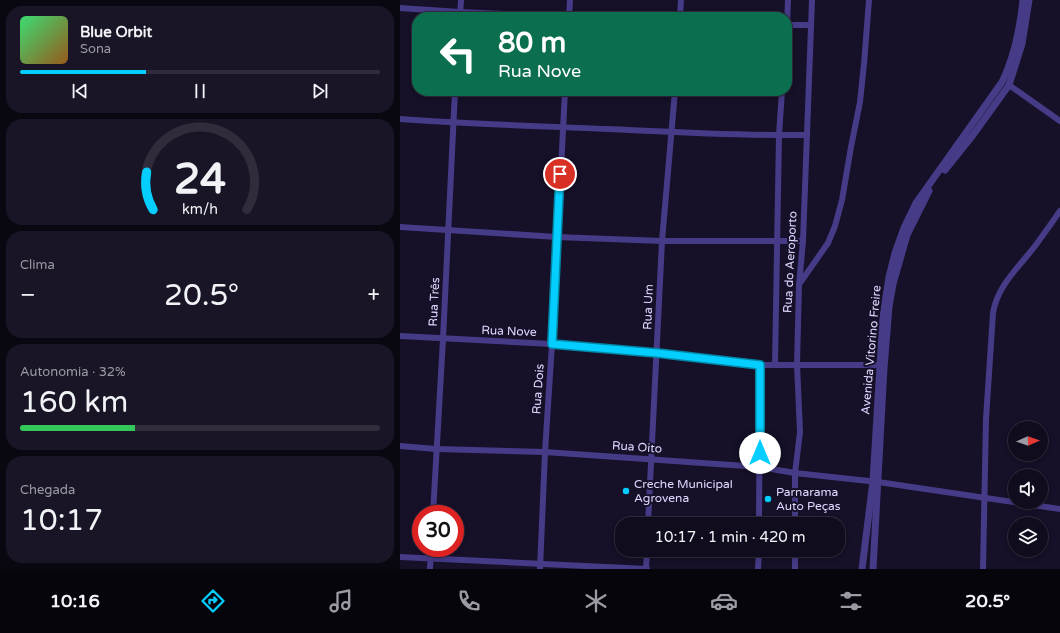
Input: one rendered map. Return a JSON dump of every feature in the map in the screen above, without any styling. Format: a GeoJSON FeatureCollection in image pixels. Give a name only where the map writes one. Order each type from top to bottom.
{"type":"FeatureCollection","features":[{"type":"Feature","properties":{"kind":"street"},"geometry":{"type":"LineString","coordinates":[[460,12],[461,0]]}},
{"type":"Feature","properties":{"kind":"street"},"geometry":{"type":"LineString","coordinates":[[569,12],[570,0]]}},
{"type":"Feature","properties":{"kind":"street"},"geometry":{"type":"LineString","coordinates":[[680,12],[681,0]]}},
{"type":"Feature","properties":{"kind":"street"},"geometry":{"type":"LineString","coordinates":[[788,0],[788,12]]}},
{"type":"Feature","properties":{"kind":"street","name":"Rua do Aeroporto"},"geometry":{"type":"LineString","coordinates":[[795,517],[795,473],[800,432],[797,364],[799,285],[803,241],[812,0]]}},
{"type":"Feature","properties":{"kind":"street"},"geometry":{"type":"LineString","coordinates":[[799,285],[828,243],[835,226],[842,200],[860,102],[869,0]]}},
{"type":"Feature","properties":{"kind":"street","name":"Avenida Vitorino Freire"},"geometry":{"type":"LineString","coordinates":[[873,569],[879,365],[883,317],[889,277],[904,228],[916,203],[1002,82],[1009,68],[1020,23],[1023,0]]}},
{"type":"Feature","properties":{"kind":"street","name":"Avenida Vitorino Freire"},"geometry":{"type":"LineString","coordinates":[[862,569],[876,482],[889,308],[893,284],[907,235],[927,194],[973,135],[1009,85],[1022,44],[1029,0]]}},
{"type":"Feature","properties":{"kind":"street"},"geometry":{"type":"LineString","coordinates":[[400,8],[440,12]]}},
{"type":"Feature","properties":{"kind":"street"},"geometry":{"type":"LineString","coordinates":[[792,25],[811,25]]}},
{"type":"Feature","properties":{"kind":"street"},"geometry":{"type":"LineString","coordinates":[[1009,85],[1060,121]]}},
{"type":"Feature","properties":{"kind":"street","name":"Rua Três"},"geometry":{"type":"LineString","coordinates":[[433,505],[455,96]]}},
{"type":"Feature","properties":{"kind":"street","name":"Rua Dois"},"geometry":{"type":"LineString","coordinates":[[540,566],[565,96]]}},
{"type":"Feature","properties":{"kind":"street","name":"Rua Um"},"geometry":{"type":"LineString","coordinates":[[648,517],[662,241],[675,96]]}},
{"type":"Feature","properties":{"kind":"street"},"geometry":{"type":"LineString","coordinates":[[775,365],[779,135],[782,96]]}},
{"type":"Feature","properties":{"kind":"street"},"geometry":{"type":"LineString","coordinates":[[400,119],[453,123],[672,132],[807,135]]}},
{"type":"Feature","properties":{"kind":"street"},"geometry":{"type":"LineString","coordinates":[[983,569],[986,418],[995,302],[1008,281],[1060,211]]}},
{"type":"Feature","properties":{"kind":"street"},"geometry":{"type":"LineString","coordinates":[[400,227],[557,237],[662,241],[803,241]]}},
{"type":"Feature","properties":{"kind":"street","name":"Rua Nove"},"geometry":{"type":"LineString","coordinates":[[400,336],[443,340],[552,344],[657,353],[760,365],[879,365]]}},
{"type":"Feature","properties":{"kind":"street"},"geometry":{"type":"LineString","coordinates":[[759,517],[760,365]]}},
{"type":"Feature","properties":{"kind":"street","name":"Rua Oito"},"geometry":{"type":"LineString","coordinates":[[400,446],[436,449],[545,452],[760,467],[795,473],[876,482]]}},
{"type":"Feature","properties":{"kind":"street"},"geometry":{"type":"LineString","coordinates":[[876,482],[1060,509]]}},
{"type":"Feature","properties":{"kind":"street"},"geometry":{"type":"LineString","coordinates":[[400,557],[540,566],[646,569],[647,557]]}},
{"type":"Feature","properties":{"kind":"street"},"geometry":{"type":"LineString","coordinates":[[758,569],[759,557]]}},
{"type":"Feature","properties":{"kind":"street"},"geometry":{"type":"LineString","coordinates":[[795,557],[795,569]]}},
{"type":"Feature","properties":{"kind":"street"},"geometry":{"type":"LineString","coordinates":[[430,559],[430,569]]}},
{"type":"Feature","properties":{"kind":"place","name":"Creche Municipal Agrovena"},"geometry":{"type":"Point","coordinates":[626,491]}},
{"type":"Feature","properties":{"kind":"place","name":"Parnarama Auto Peças"},"geometry":{"type":"Point","coordinates":[768,499]}},
{"type":"Feature","properties":{"kind":"route"},"geometry":{"type":"LineString","coordinates":[[560,174],[552,344],[657,353],[760,365],[760,453]]}}]}
